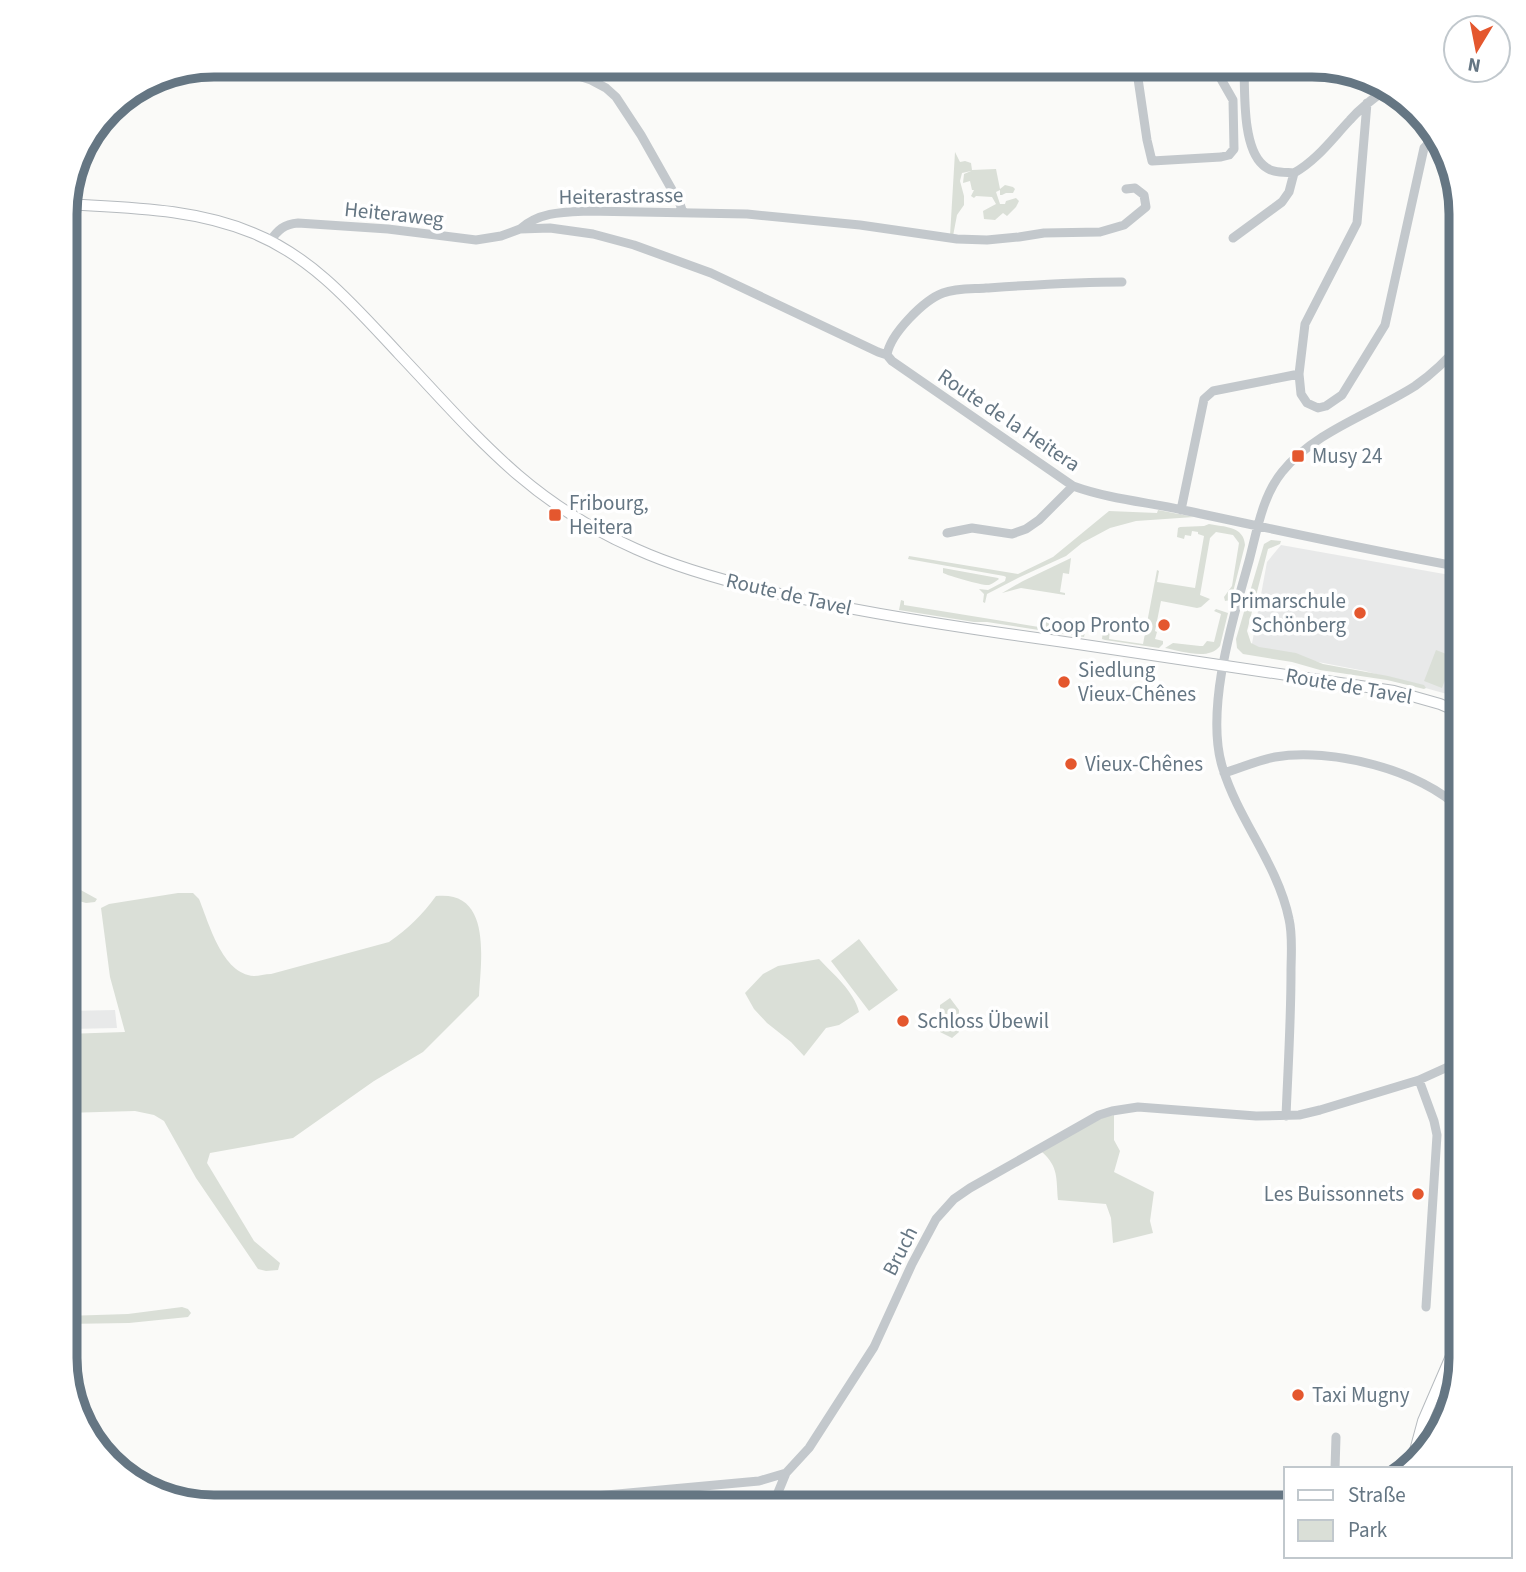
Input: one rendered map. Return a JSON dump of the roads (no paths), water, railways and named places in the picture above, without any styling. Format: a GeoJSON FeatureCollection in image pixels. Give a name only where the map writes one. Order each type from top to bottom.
{"type":"FeatureCollection","features":[{"type":"Feature","properties":{"kind":"main road","name":"Route de Tavel"},"geometry":{"type":"LineString","coordinates":[[77,205],[175,211],[232,225],[270,241],[306,263],[339,290],[490,449],[520,476],[576,518],[663,561],[725,580],[828,604],[951,626],[1394,691],[1449,708]]}},
{"type":"Feature","properties":{"kind":"main road"},"geometry":{"type":"LineString","coordinates":[[1416,1447],[1423,1421],[1449,1361]]}},
{"type":"Feature","properties":{"kind":"street"},"geometry":{"type":"LineString","coordinates":[[582,77],[606,88],[625,108],[683,213]]}},
{"type":"Feature","properties":{"kind":"street"},"geometry":{"type":"LineString","coordinates":[[1138,77],[1152,161],[1221,157],[1229,155],[1234,149],[1233,100],[1222,77]]}},
{"type":"Feature","properties":{"kind":"street"},"geometry":{"type":"LineString","coordinates":[[1245,77],[1251,147],[1264,166],[1278,172],[1294,173],[1303,168],[1318,156],[1350,119],[1379,94]]}},
{"type":"Feature","properties":{"kind":"street"},"geometry":{"type":"LineString","coordinates":[[1367,103],[1357,223],[1305,324],[1299,374],[1301,394],[1307,403],[1318,408],[1342,396],[1385,325],[1424,148],[1429,143]]}},
{"type":"Feature","properties":{"kind":"street"},"geometry":{"type":"LineString","coordinates":[[1233,239],[1282,202],[1289,192],[1294,173]]}},
{"type":"Feature","properties":{"kind":"street","name":"Heiterastrasse"},"geometry":{"type":"LineString","coordinates":[[520,229],[534,219],[564,212],[587,211],[728,213],[797,218],[957,239],[1019,237],[1073,231],[1100,232],[1124,225],[1146,207],[1144,195],[1135,188],[1126,189]]}},
{"type":"Feature","properties":{"kind":"street","name":"Heiteraweg"},"geometry":{"type":"LineString","coordinates":[[270,241],[285,225],[298,223],[388,229],[476,240],[501,236],[520,229]]}},
{"type":"Feature","properties":{"kind":"street","name":"Heiterastrasse"},"geometry":{"type":"LineString","coordinates":[[520,229],[571,230],[634,245],[711,273],[887,355]]}},
{"type":"Feature","properties":{"kind":"street"},"geometry":{"type":"LineString","coordinates":[[887,355],[888,349],[912,315],[924,303],[946,291],[1070,282],[1122,282]]}},
{"type":"Feature","properties":{"kind":"street","name":"Route de la Heitera"},"geometry":{"type":"LineString","coordinates":[[887,355],[941,396],[1073,486],[1119,499],[1449,565]]}},
{"type":"Feature","properties":{"kind":"street"},"geometry":{"type":"LineString","coordinates":[[1286,1115],[1291,999],[1290,922],[1274,875],[1224,774],[1217,722],[1224,665],[1236,609],[1257,527],[1274,482],[1314,443],[1422,381],[1449,356]]}},
{"type":"Feature","properties":{"kind":"street"},"geometry":{"type":"LineString","coordinates":[[1181,510],[1204,399],[1213,391],[1299,374]]}},
{"type":"Feature","properties":{"kind":"street"},"geometry":{"type":"LineString","coordinates":[[947,533],[972,528],[1012,534],[1026,529],[1039,520],[1073,486]]}},
{"type":"Feature","properties":{"kind":"street"},"geometry":{"type":"LineString","coordinates":[[1224,774],[1275,757],[1346,759],[1394,771],[1425,783],[1449,799]]}},
{"type":"Feature","properties":{"kind":"street","name":"Bruch"},"geometry":{"type":"LineString","coordinates":[[786,1473],[809,1448],[874,1347],[924,1241],[943,1210],[970,1188],[1099,1115],[1112,1111],[1139,1107],[1256,1116],[1286,1115],[1320,1110],[1419,1080],[1449,1066]]}},
{"type":"Feature","properties":{"kind":"street"},"geometry":{"type":"LineString","coordinates":[[1419,1080],[1437,1135],[1426,1307]]}},
{"type":"Feature","properties":{"kind":"street"},"geometry":{"type":"LineString","coordinates":[[1335,1467],[1336,1437]]}},
{"type":"Feature","properties":{"kind":"street"},"geometry":{"type":"LineString","coordinates":[[605,1495],[758,1481],[786,1473]]}},
{"type":"Feature","properties":{"kind":"street"},"geometry":{"type":"LineString","coordinates":[[776,1495],[786,1473]]}},
{"type":"Feature","properties":{"kind":"street"},"geometry":{"type":"LineString","coordinates":[[758,1481],[777,1492]]}},
{"type":"Feature","properties":{"kind":"place","name":"Musy 24"},"geometry":{"type":"Point","coordinates":[1298,456]}},
{"type":"Feature","properties":{"kind":"place","name":"Fribourg, Heitera"},"geometry":{"type":"Point","coordinates":[555,515]}},
{"type":"Feature","properties":{"kind":"place","name":"Primarschule Schönberg"},"geometry":{"type":"Point","coordinates":[1360,613]}},
{"type":"Feature","properties":{"kind":"place","name":"Coop Pronto"},"geometry":{"type":"Point","coordinates":[1164,625]}},
{"type":"Feature","properties":{"kind":"place","name":"Siedlung Vieux-Chênes"},"geometry":{"type":"Point","coordinates":[1064,682]}},
{"type":"Feature","properties":{"kind":"place","name":"Vieux-Chênes"},"geometry":{"type":"Point","coordinates":[1071,764]}},
{"type":"Feature","properties":{"kind":"place","name":"Schloss Übewil"},"geometry":{"type":"Point","coordinates":[903,1021]}},
{"type":"Feature","properties":{"kind":"place","name":"Les Buissonnets"},"geometry":{"type":"Point","coordinates":[1418,1194]}},
{"type":"Feature","properties":{"kind":"place","name":"Taxi Mugny"},"geometry":{"type":"Point","coordinates":[1298,1395]}}]}
